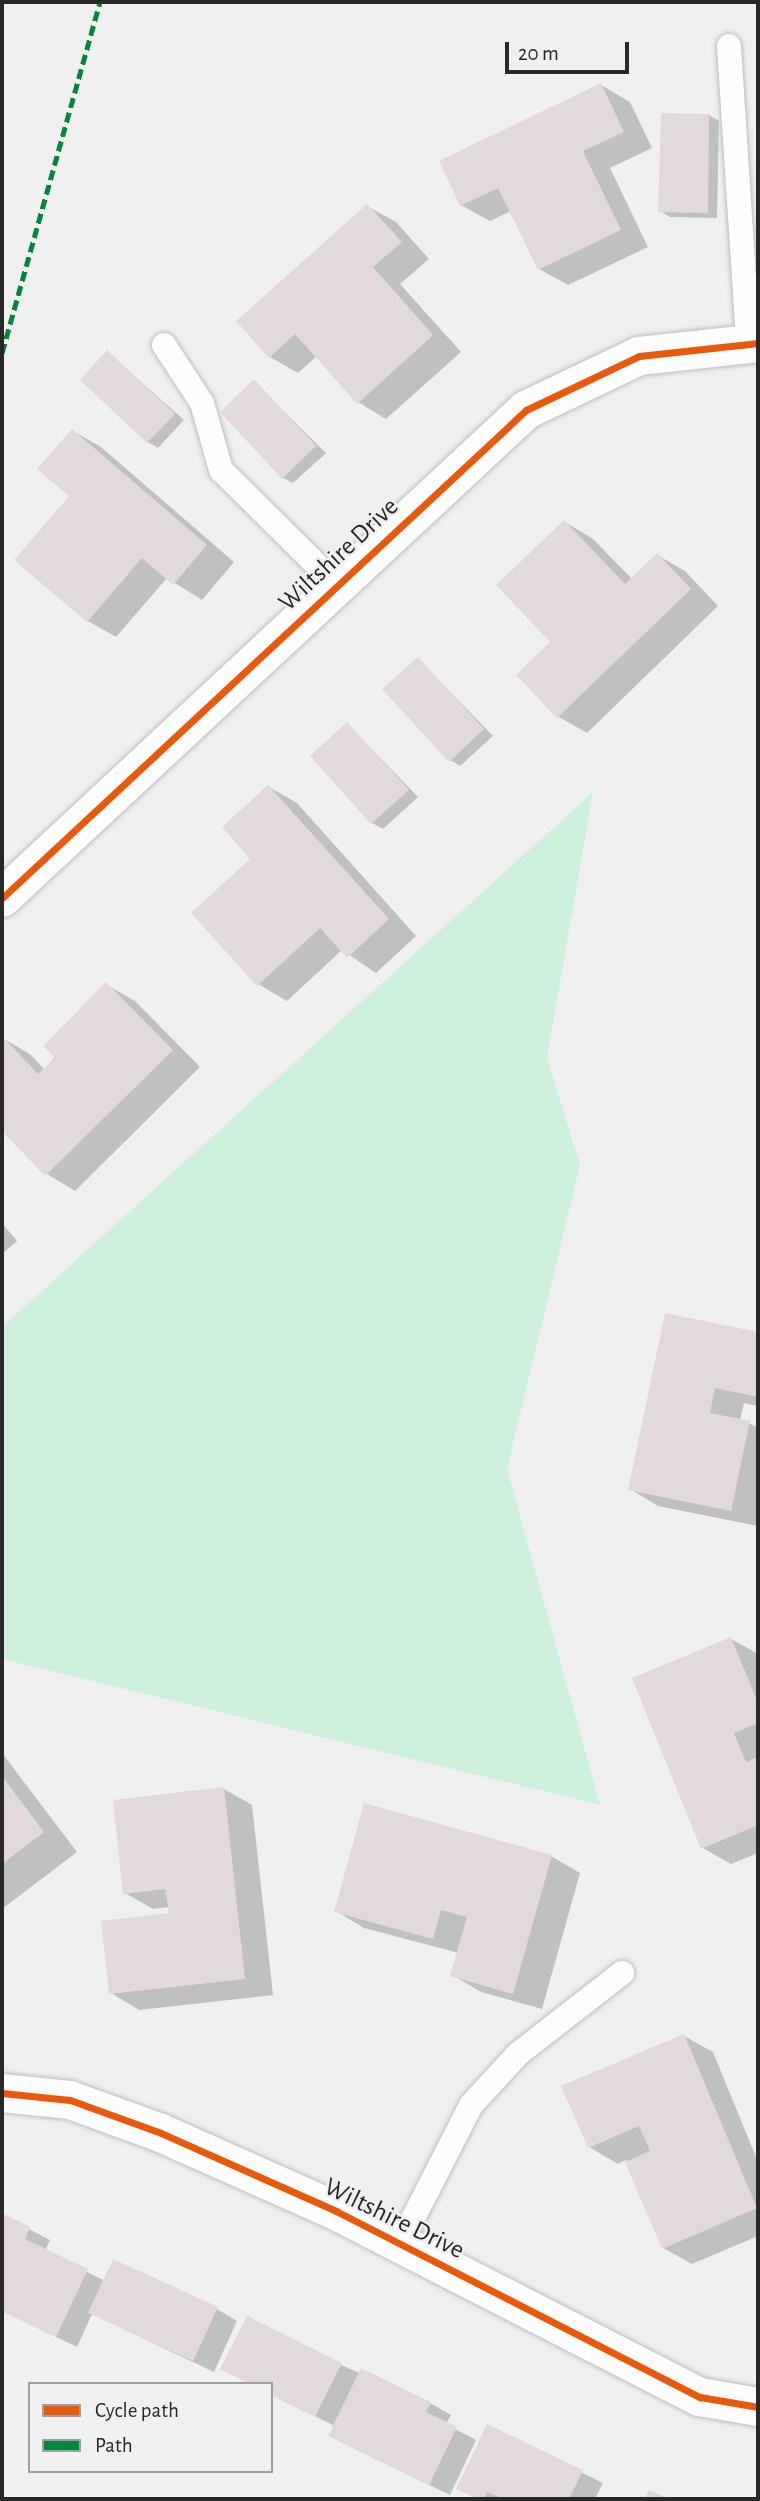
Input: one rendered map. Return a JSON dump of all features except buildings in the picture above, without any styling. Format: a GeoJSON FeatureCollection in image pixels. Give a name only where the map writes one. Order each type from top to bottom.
{"type":"FeatureCollection","features":[{"type":"Feature","properties":{"kind":"street","name":"Wiltshire Drive"},"geometry":{"type":"LineString","coordinates":[[2,898],[526,410],[639,356],[753,342]]}},
{"type":"Feature","properties":{"kind":"street","name":"Wiltshire Drive"},"geometry":{"type":"LineString","coordinates":[[2,2093],[70,2100],[160,2133],[400,2245],[700,2397],[758,2407]]}},
{"type":"Feature","properties":{"kind":"lane"},"geometry":{"type":"LineString","coordinates":[[729,46],[753,342]]}},
{"type":"Feature","properties":{"kind":"lane"},"geometry":{"type":"LineString","coordinates":[[164,345],[202,403],[220,470],[337,585]]}},
{"type":"Feature","properties":{"kind":"lane"},"geometry":{"type":"LineString","coordinates":[[400,2245],[471,2105],[518,2054],[622,1973]]}},
{"type":"Feature","properties":{"kind":"green space"},"geometry":{"type":"Polygon","coordinates":[[[593,792],[547,1058],[580,1165],[507,1469],[600,1805],[2,1659],[2,1327],[593,792]]]}},
{"type":"Feature","properties":{"kind":"marked path"},"geometry":{"type":"LineString","coordinates":[[2,353],[100,2]]}},
{"type":"Feature","properties":{"kind":"cycle path"},"geometry":{"type":"LineString","coordinates":[[2,898],[526,410],[639,356],[758,343]]}},
{"type":"Feature","properties":{"kind":"cycle path"},"geometry":{"type":"LineString","coordinates":[[2,2093],[70,2100],[161,2133],[336,2211],[700,2397],[758,2407]]}}]}
